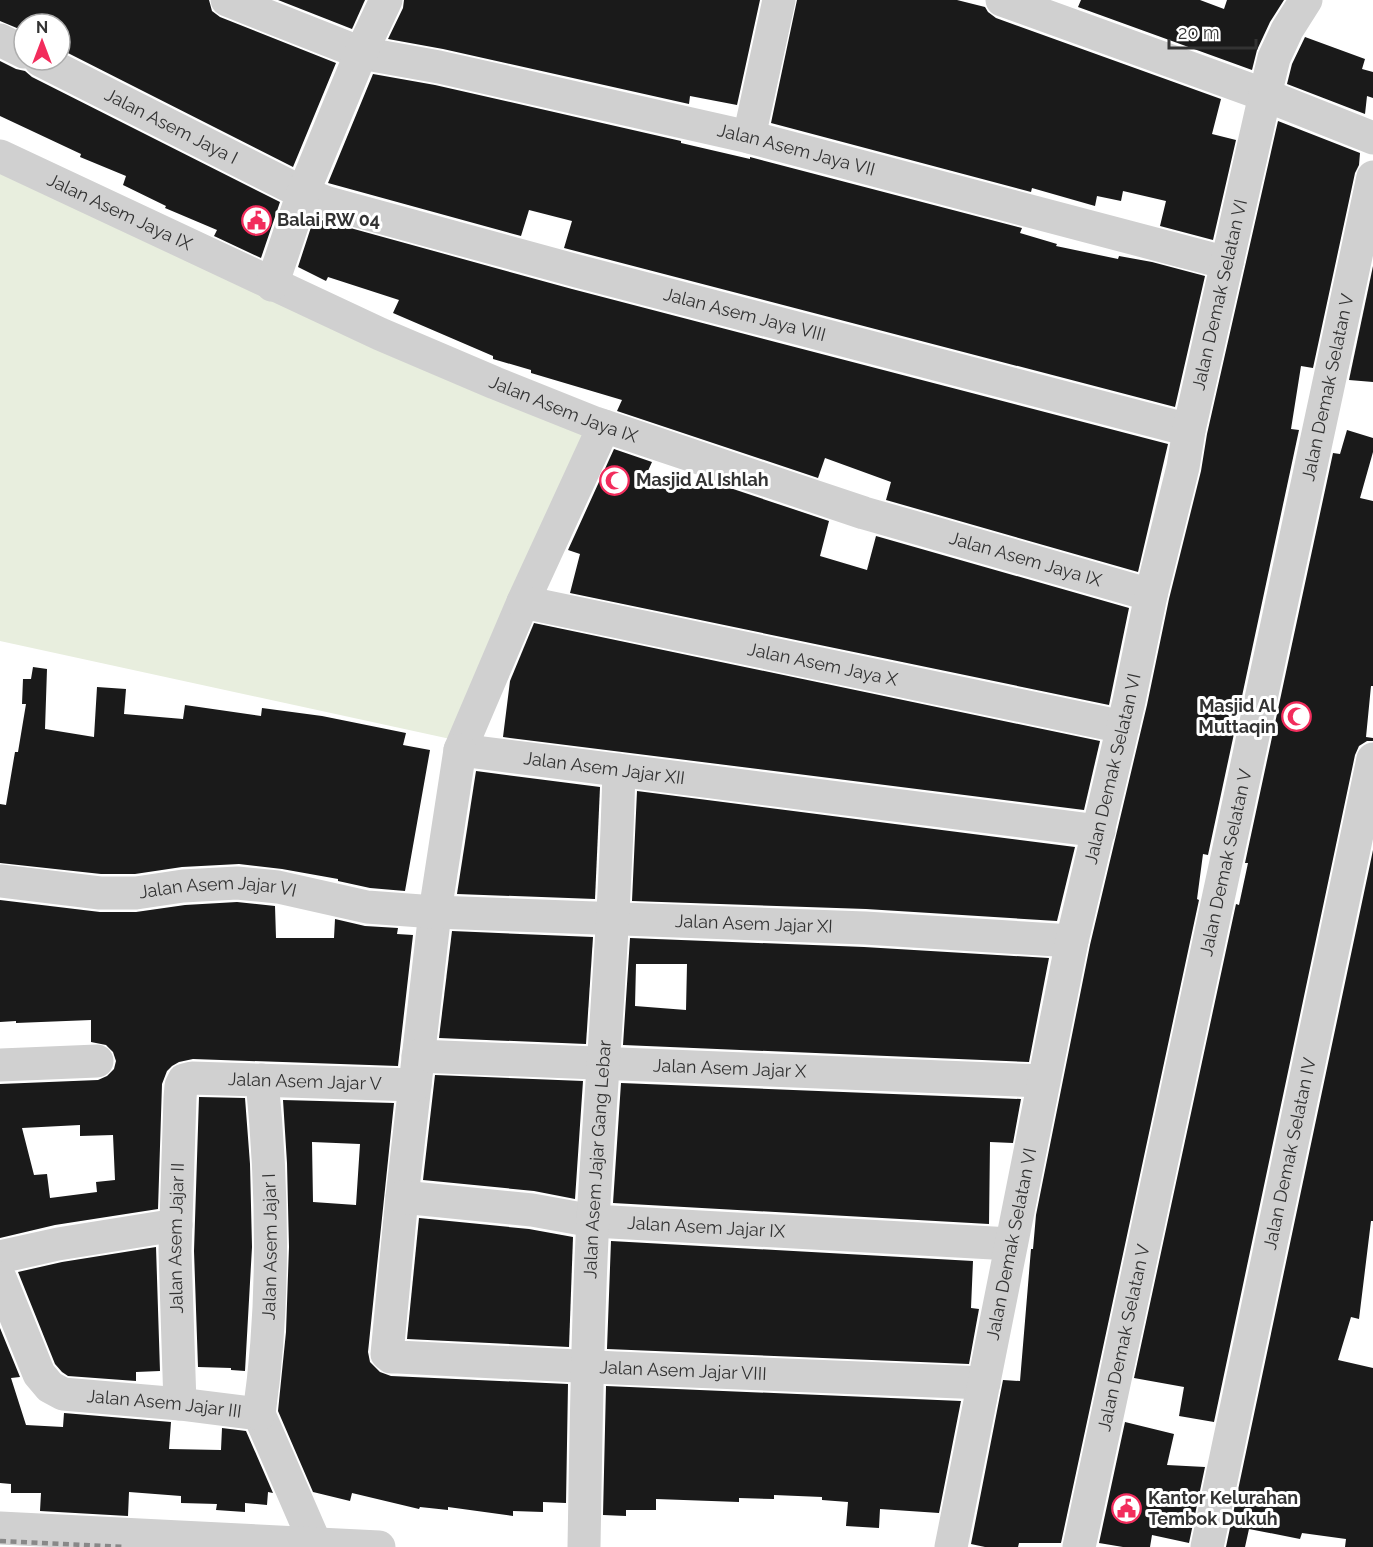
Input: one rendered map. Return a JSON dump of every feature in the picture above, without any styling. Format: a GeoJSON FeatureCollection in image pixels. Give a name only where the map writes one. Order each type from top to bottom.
{"type":"FeatureCollection","features":[{"type":"Feature","properties":{"kind":"street","name":"Jalan Asem Jaya VII"},"geometry":{"type":"LineString","coordinates":[[227,0],[361,53],[439,67],[749,137],[1227,263]]}},
{"type":"Feature","properties":{"kind":"street"},"geometry":{"type":"LineString","coordinates":[[272,285],[303,193],[361,53],[386,0]]}},
{"type":"Feature","properties":{"kind":"street"},"geometry":{"type":"LineString","coordinates":[[749,137],[779,0]]}},
{"type":"Feature","properties":{"kind":"street"},"geometry":{"type":"LineString","coordinates":[[1002,0],[1265,95],[1373,138]]}},
{"type":"Feature","properties":{"kind":"street","name":"Jalan Demak Selatan VI"},"geometry":{"type":"LineString","coordinates":[[951,1547],[1072,941],[1123,727],[1151,595],[1183,467],[1189,430],[1265,95],[1274,58],[1287,30],[1306,0]]}},
{"type":"Feature","properties":{"kind":"street","name":"Jalan Asem Jaya I"},"geometry":{"type":"LineString","coordinates":[[64,72],[303,193]]}},
{"type":"Feature","properties":{"kind":"street","name":"Jalan Asem Jaya IX"},"geometry":{"type":"LineString","coordinates":[[0,156],[153,226],[272,285],[495,383],[604,426],[864,513],[1151,595]]}},
{"type":"Feature","properties":{"kind":"street","name":"Jalan Demak Selatan V"},"geometry":{"type":"LineString","coordinates":[[1079,1547],[1373,177]]}},
{"type":"Feature","properties":{"kind":"street","name":"Jalan Asem Jaya VIII"},"geometry":{"type":"LineString","coordinates":[[303,193],[328,203],[577,271],[1189,430]]}},
{"type":"Feature","properties":{"kind":"street"},"geometry":{"type":"LineString","coordinates":[[402,1197],[435,912],[460,750],[523,602],[604,426]]}},
{"type":"Feature","properties":{"kind":"street","name":"Jalan Asem Jaya X"},"geometry":{"type":"LineString","coordinates":[[523,602],[1123,727]]}},
{"type":"Feature","properties":{"kind":"street","name":"Jalan Asem Jajar XII"},"geometry":{"type":"LineString","coordinates":[[460,750],[1098,831]]}},
{"type":"Feature","properties":{"kind":"street","name":"Jalan Demak Selatan IV"},"geometry":{"type":"LineString","coordinates":[[1207,1547],[1370,792],[1373,759]]}},
{"type":"Feature","properties":{"kind":"street","name":"Jalan Asem Jajar Gang Lebar"},"geometry":{"type":"LineString","coordinates":[[584,1547],[593,1221],[620,770]]}},
{"type":"Feature","properties":{"kind":"street","name":"Jalan Asem Jajar VI"},"geometry":{"type":"LineString","coordinates":[[0,880],[100,893],[136,893],[216,883],[254,884],[278,887],[367,907],[435,912]]}},
{"type":"Feature","properties":{"kind":"street","name":"Jalan Asem Jajar XI"},"geometry":{"type":"LineString","coordinates":[[435,912],[865,928],[1072,941]]}},
{"type":"Feature","properties":{"kind":"street"},"geometry":{"type":"LineString","coordinates":[[0,1065],[97,1061]]}},
{"type":"Feature","properties":{"kind":"street","name":"Jalan Asem Jajar X"},"geometry":{"type":"LineString","coordinates":[[416,1071],[604,1065],[1043,1081]]}},
{"type":"Feature","properties":{"kind":"street","name":"Jalan Asem Jajar V"},"geometry":{"type":"LineString","coordinates":[[192,1078],[262,1080],[416,1071]]}},
{"type":"Feature","properties":{"kind":"street","name":"Jalan Asem Jajar II"},"geometry":{"type":"LineString","coordinates":[[180,1404],[176,1225],[181,1086],[184,1080],[192,1078]]}},
{"type":"Feature","properties":{"kind":"street","name":"Jalan Asem Jajar I"},"geometry":{"type":"LineString","coordinates":[[259,1414],[266,1368],[272,1281],[269,1157],[262,1080]]}},
{"type":"Feature","properties":{"kind":"street","name":"Jalan Asem Jajar IX"},"geometry":{"type":"LineString","coordinates":[[402,1197],[532,1210],[593,1221],[1011,1244]]}},
{"type":"Feature","properties":{"kind":"street","name":"Jalan Asem Jajar VIII"},"geometry":{"type":"LineString","coordinates":[[402,1197],[386,1349],[387,1354],[391,1357],[984,1383]]}},
{"type":"Feature","properties":{"kind":"street"},"geometry":{"type":"LineString","coordinates":[[0,1257],[58,1244],[176,1225]]}},
{"type":"Feature","properties":{"kind":"street","name":"Jalan Asem Jajar III"},"geometry":{"type":"LineString","coordinates":[[0,1278],[39,1374],[50,1387],[63,1394],[180,1404],[259,1414],[316,1545]]}},
{"type":"Feature","properties":{"kind":"street"},"geometry":{"type":"LineString","coordinates":[[0,1528],[379,1547]]}},
{"type":"Feature","properties":{"kind":"green space"},"geometry":{"type":"Polygon","coordinates":[[[0,162],[600,430],[455,740],[0,641],[0,162]]]}},
{"type":"Feature","properties":{"kind":"building"},"geometry":{"type":"Polygon","coordinates":[[[0,0],[209,0],[212,11],[220,17],[336,63],[293,167],[72,55],[72,12],[12,12],[12,26],[0,21],[0,0]]]}},
{"type":"Feature","properties":{"kind":"building"},"geometry":{"type":"Polygon","coordinates":[[[278,0],[365,0],[352,29],[278,0]]]}},
{"type":"Feature","properties":{"kind":"building"},"geometry":{"type":"Polygon","coordinates":[[[404,0],[760,0],[737,105],[690,96],[689,104],[443,49],[388,39],[403,8],[404,0]]]}},
{"type":"Feature","properties":{"kind":"building"},"geometry":{"type":"Polygon","coordinates":[[[797,0],[957,0],[985,7],[996,18],[1221,99],[1212,134],[1236,140],[1213,240],[1160,226],[1166,201],[1123,191],[1121,201],[1097,196],[1095,206],[1032,188],[1031,192],[771,123],[797,0]]]}},
{"type":"Feature","properties":{"kind":"building"},"geometry":{"type":"Polygon","coordinates":[[[1081,0],[1200,0],[1224,9],[1227,0],[1284,0],[1270,22],[1257,50],[1252,70],[1078,7],[1081,0]]]}},
{"type":"Feature","properties":{"kind":"building"},"geometry":{"type":"Polygon","coordinates":[[[1305,37],[1365,59],[1362,69],[1373,72],[1373,98],[1367,96],[1365,114],[1287,84],[1292,64],[1305,37]]]}},
{"type":"Feature","properties":{"kind":"building"},"geometry":{"type":"Polygon","coordinates":[[[0,61],[12,67],[12,72],[26,72],[280,202],[261,258],[214,236],[217,230],[165,208],[166,206],[123,185],[126,176],[80,157],[81,154],[0,116],[0,61]]]}},
{"type":"Feature","properties":{"kind":"building"},"geometry":{"type":"Polygon","coordinates":[[[373,74],[435,85],[750,159],[750,157],[1022,228],[1020,233],[1057,244],[1056,246],[1118,259],[1119,256],[1152,262],[1205,276],[1175,407],[564,248],[572,221],[529,210],[521,236],[328,183],[373,74]]]}},
{"type":"Feature","properties":{"kind":"building"},"geometry":{"type":"Polygon","coordinates":[[[1278,121],[1360,153],[1359,165],[1355,173],[1313,368],[1301,366],[1291,429],[1299,430],[1208,855],[1203,854],[1197,899],[1199,900],[1061,1543],[1019,1543],[1018,1547],[985,1547],[971,1544],[1003,1380],[1020,1381],[1036,1215],[1090,945],[1147,705],[1169,599],[1201,471],[1207,434],[1278,121]]]}},
{"type":"Feature","properties":{"kind":"building"},"geometry":{"type":"Polygon","coordinates":[[[314,218],[572,289],[1168,444],[1138,572],[886,500],[891,482],[825,458],[818,478],[617,411],[622,400],[531,373],[531,370],[493,359],[493,356],[393,313],[399,300],[328,277],[326,281],[298,267],[314,218]]]}},
{"type":"Feature","properties":{"kind":"building"},"geometry":{"type":"Polygon","coordinates":[[[1373,266],[1373,382],[1349,380],[1373,266]]]}},
{"type":"Feature","properties":{"kind":"building"},"geometry":{"type":"Polygon","coordinates":[[[1347,430],[1373,438],[1373,452],[1360,498],[1373,501],[1373,686],[1371,686],[1366,737],[1373,738],[1373,741],[1367,741],[1359,746],[1355,755],[1214,1422],[1179,1416],[1184,1387],[1134,1378],[1236,904],[1239,905],[1248,863],[1245,863],[1333,453],[1340,454],[1347,430]]]}},
{"type":"Feature","properties":{"kind":"building"},"geometry":{"type":"Polygon","coordinates":[[[614,449],[652,462],[647,473],[694,488],[697,477],[829,521],[820,556],[867,570],[876,536],[1129,608],[1109,705],[570,593],[580,554],[568,550],[614,449]]]}},
{"type":"Feature","properties":{"kind":"building"},"geometry":{"type":"Polygon","coordinates":[[[534,623],[1100,741],[1084,810],[503,737],[510,681],[534,623]]]}},
{"type":"Feature","properties":{"kind":"building"},"geometry":{"type":"Polygon","coordinates":[[[33,667],[47,669],[45,729],[94,737],[97,687],[126,689],[124,714],[183,719],[185,705],[261,716],[262,708],[322,716],[406,733],[403,745],[430,750],[405,891],[370,888],[338,881],[338,879],[239,864],[182,867],[135,874],[101,874],[0,863],[0,804],[6,805],[15,752],[18,752],[26,704],[22,704],[23,679],[31,679],[33,667]]]}},
{"type":"Feature","properties":{"kind":"building"},"geometry":{"type":"Polygon","coordinates":[[[476,771],[600,787],[595,899],[457,894],[476,771]]]}},
{"type":"Feature","properties":{"kind":"building"},"geometry":{"type":"Polygon","coordinates":[[[637,791],[1075,847],[1057,921],[866,909],[632,901],[637,791]]]}},
{"type":"Feature","properties":{"kind":"building"},"geometry":{"type":"Polygon","coordinates":[[[1373,850],[1373,1221],[1371,1221],[1359,1319],[1351,1317],[1338,1360],[1373,1368],[1373,1547],[1345,1547],[1346,1539],[1302,1533],[1300,1539],[1249,1529],[1245,1547],[1226,1547],[1373,850]]]}},
{"type":"Feature","properties":{"kind":"building"},"geometry":{"type":"Polygon","coordinates":[[[0,900],[100,912],[136,912],[185,905],[237,902],[275,906],[276,938],[334,938],[335,919],[365,926],[398,928],[397,934],[413,935],[398,1066],[193,1059],[179,1062],[167,1071],[162,1084],[158,1209],[55,1225],[0,1238],[0,1084],[98,1080],[107,1076],[114,1069],[116,1061],[113,1052],[106,1045],[91,1042],[91,1020],[0,1022],[0,900]],[[80,1125],[22,1128],[34,1175],[47,1174],[50,1198],[97,1192],[96,1182],[115,1180],[113,1135],[80,1136],[80,1125]]]}},
{"type":"Feature","properties":{"kind":"building"},"geometry":{"type":"Polygon","coordinates":[[[452,931],[593,937],[586,1044],[439,1038],[452,931]]]}},
{"type":"Feature","properties":{"kind":"building"},"geometry":{"type":"Polygon","coordinates":[[[630,938],[864,947],[1049,958],[1029,1062],[623,1045],[630,938]],[[636,964],[635,1006],[686,1010],[687,964],[636,964]]]}},
{"type":"Feature","properties":{"kind":"building"},"geometry":{"type":"Polygon","coordinates":[[[435,1075],[583,1081],[575,1199],[534,1191],[423,1180],[435,1075]]]}},
{"type":"Feature","properties":{"kind":"building"},"geometry":{"type":"Polygon","coordinates":[[[621,1083],[1021,1099],[1013,1143],[990,1142],[989,1224],[613,1203],[621,1083]]]}},
{"type":"Feature","properties":{"kind":"building"},"geometry":{"type":"Polygon","coordinates":[[[199,1097],[245,1098],[250,1164],[252,1247],[245,1371],[231,1370],[231,1368],[198,1367],[194,1251],[199,1097]]]}},
{"type":"Feature","properties":{"kind":"building"},"geometry":{"type":"Polygon","coordinates":[[[283,1100],[394,1103],[368,1352],[370,1362],[380,1372],[391,1376],[568,1384],[566,1503],[543,1502],[543,1512],[513,1511],[513,1516],[448,1507],[448,1510],[420,1507],[419,1509],[352,1493],[350,1501],[313,1492],[278,1411],[286,1332],[289,1247],[283,1100]],[[312,1142],[313,1202],[356,1205],[360,1144],[312,1142]]]}},
{"type":"Feature","properties":{"kind":"building"},"geometry":{"type":"Polygon","coordinates":[[[419,1218],[529,1229],[573,1237],[569,1347],[407,1339],[419,1218]]]}},
{"type":"Feature","properties":{"kind":"building"},"geometry":{"type":"Polygon","coordinates":[[[611,1241],[973,1261],[971,1308],[979,1309],[969,1364],[607,1349],[611,1241]]]}},
{"type":"Feature","properties":{"kind":"building"},"geometry":{"type":"Polygon","coordinates":[[[156,1247],[160,1371],[136,1372],[136,1381],[68,1376],[62,1372],[55,1364],[18,1272],[62,1262],[156,1247]]]}},
{"type":"Feature","properties":{"kind":"building"},"geometry":{"type":"Polygon","coordinates":[[[0,1328],[20,1377],[11,1378],[26,1425],[63,1427],[64,1413],[171,1422],[169,1449],[221,1450],[222,1428],[246,1431],[273,1493],[268,1492],[267,1505],[245,1503],[245,1512],[216,1510],[217,1504],[181,1503],[181,1496],[129,1492],[128,1516],[40,1511],[41,1493],[11,1493],[11,1484],[0,1483],[0,1328]]]}},
{"type":"Feature","properties":{"kind":"building"},"geometry":{"type":"Polygon","coordinates":[[[606,1386],[961,1401],[939,1513],[880,1509],[879,1528],[846,1526],[848,1502],[822,1500],[822,1497],[774,1495],[774,1499],[739,1498],[739,1502],[656,1499],[656,1510],[626,1510],[626,1516],[603,1515],[606,1386]]]}},
{"type":"Feature","properties":{"kind":"building"},"geometry":{"type":"Polygon","coordinates":[[[1125,1422],[1174,1434],[1167,1465],[1205,1467],[1189,1543],[1152,1535],[1150,1547],[1123,1547],[1099,1543],[1125,1422]]]}},
{"type":"Feature","properties":{"kind":"railway"},"geometry":{"type":"LineString","coordinates":[[0,1541],[125,1547]]}},
{"type":"Feature","properties":{"kind":"place","name":"Balai RW 04"},"geometry":{"type":"Point","coordinates":[256,220]}},
{"type":"Feature","properties":{"kind":"place","name":"Masjid Al Ishlah"},"geometry":{"type":"Point","coordinates":[615,480]}},
{"type":"Feature","properties":{"kind":"place","name":"Masjid Al Muttaqin"},"geometry":{"type":"Point","coordinates":[1297,716]}},
{"type":"Feature","properties":{"kind":"place","name":"Kantor Kelurahan Tembok Dukuh"},"geometry":{"type":"Point","coordinates":[1127,1508]}}]}
